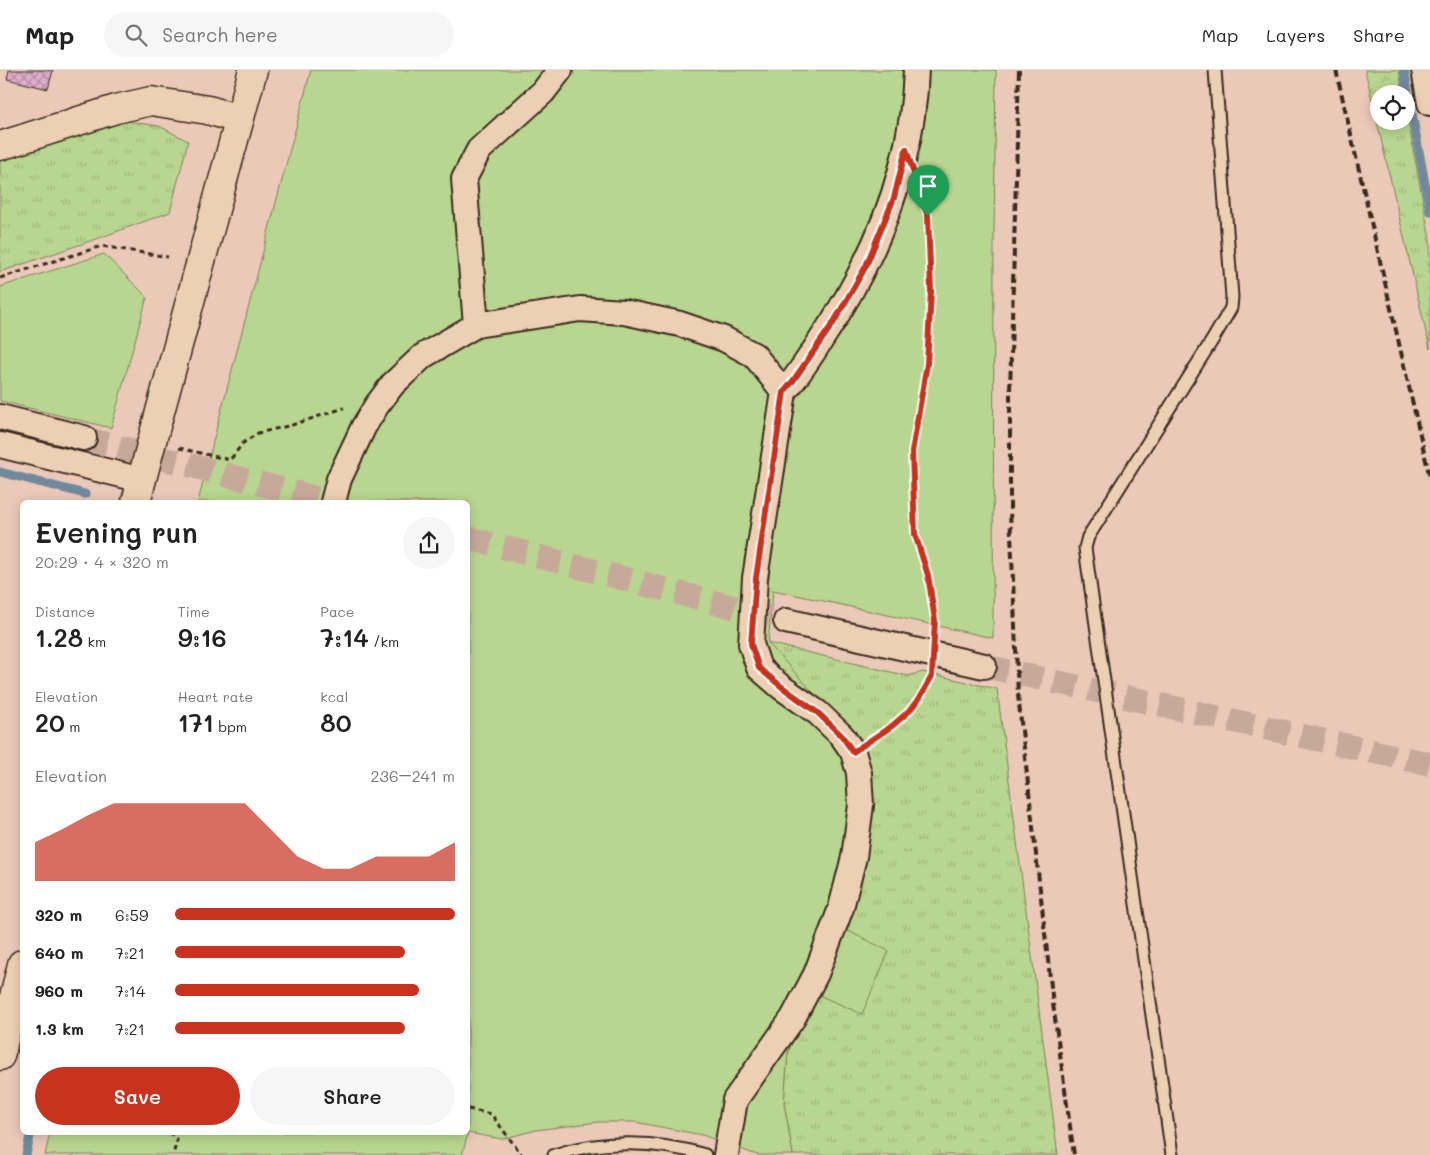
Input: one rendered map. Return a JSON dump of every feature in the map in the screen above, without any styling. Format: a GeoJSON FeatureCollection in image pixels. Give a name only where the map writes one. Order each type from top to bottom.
{"type":"FeatureCollection","features":[{"type":"Feature","properties":{"kind":"street"},"geometry":{"type":"LineString","coordinates":[[0,445],[139,491],[253,70]]}},
{"type":"Feature","properties":{"kind":"street"},"geometry":{"type":"LineString","coordinates":[[476,326],[464,179],[479,150],[543,92],[560,70]]}},
{"type":"Feature","properties":{"kind":"street"},"geometry":{"type":"LineString","coordinates":[[726,1155],[735,1100],[793,1018],[816,974],[842,908],[854,857],[861,805],[859,772],[853,752],[842,736],[818,713],[759,668],[751,644],[756,578],[784,392],[834,322],[866,266],[894,198],[915,102],[916,70]]}},
{"type":"Feature","properties":{"kind":"street"},"geometry":{"type":"LineString","coordinates":[[1424,70],[1430,103]]}},
{"type":"Feature","properties":{"kind":"street"},"geometry":{"type":"LineString","coordinates":[[0,146],[116,109],[150,101],[208,110],[239,119]]}},
{"type":"Feature","properties":{"kind":"street"},"geometry":{"type":"LineString","coordinates":[[333,500],[338,479],[364,426],[393,384],[423,356],[476,326],[580,309],[624,312],[671,322],[724,338],[754,355],[784,392]]}},
{"type":"Feature","properties":{"kind":"street"},"geometry":{"type":"LineString","coordinates":[[0,417],[84,438]]}},
{"type":"Feature","properties":{"kind":"street"},"geometry":{"type":"LineString","coordinates":[[786,621],[984,666]]}},
{"type":"Feature","properties":{"kind":"street"},"geometry":{"type":"LineString","coordinates":[[0,1056],[5,1011],[20,970]]}},
{"type":"Feature","properties":{"kind":"lane"},"geometry":{"type":"LineString","coordinates":[[1172,1155],[1085,548],[1088,537],[1231,308],[1232,297],[1215,70]]}},
{"type":"Feature","properties":{"kind":"lane"},"geometry":{"type":"LineString","coordinates":[[554,1155],[604,1145],[636,1144],[668,1147],[705,1155]]}},
{"type":"Feature","properties":{"kind":"path"},"geometry":{"type":"LineString","coordinates":[[853,752],[892,726],[907,713],[919,699],[932,676],[935,620],[928,575],[915,534],[912,452],[927,364],[931,291],[928,216],[906,149]]}},
{"type":"Feature","properties":{"kind":"path"},"geometry":{"type":"LineString","coordinates":[[0,278],[102,246],[168,257]]}},
{"type":"Feature","properties":{"kind":"path"},"geometry":{"type":"LineString","coordinates":[[177,448],[230,460],[243,443],[258,433],[292,425],[347,407],[377,405]]}},
{"type":"Feature","properties":{"kind":"path"},"geometry":{"type":"LineString","coordinates":[[470,1109],[491,1114],[522,1155]]}},
{"type":"Feature","properties":{"kind":"path"},"geometry":{"type":"LineString","coordinates":[[172,1135],[176,1140],[173,1155]]}},
{"type":"Feature","properties":{"kind":"green space"},"geometry":{"type":"Polygon","coordinates":[[[311,70],[996,70],[993,638],[773,590],[768,643],[851,734],[871,779],[844,929],[889,951],[862,1014],[814,993],[788,1052],[784,1103],[793,1155],[757,1155],[702,1135],[635,1122],[598,1122],[536,1130],[502,1139],[470,1133],[470,500],[198,500],[311,70]]]}},
{"type":"Feature","properties":{"kind":"green space"},"geometry":{"type":"Polygon","coordinates":[[[1365,70],[1399,70],[1402,85],[1370,85],[1370,91],[1365,70]]]}},
{"type":"Feature","properties":{"kind":"green space"},"geometry":{"type":"Polygon","coordinates":[[[125,121],[159,126],[188,141],[170,212],[0,272],[0,158],[125,121]]]}},
{"type":"Feature","properties":{"kind":"green space"},"geometry":{"type":"Polygon","coordinates":[[[1379,130],[1410,130],[1430,240],[1430,349],[1379,130]]]}},
{"type":"Feature","properties":{"kind":"green space"},"geometry":{"type":"Polygon","coordinates":[[[104,254],[147,297],[111,428],[0,401],[0,287],[104,254]]]}},
{"type":"Feature","properties":{"kind":"green space"},"geometry":{"type":"Polygon","coordinates":[[[768,643],[908,676],[923,672],[997,689],[1058,1155],[793,1155],[784,1103],[788,1052],[844,929],[768,643]]]}},
{"type":"Feature","properties":{"kind":"green space"},"geometry":{"type":"Polygon","coordinates":[[[50,1135],[467,1135],[462,1155],[45,1155],[50,1135]]]}},
{"type":"Feature","properties":{"kind":"building"},"geometry":{"type":"Polygon","coordinates":[[[9,70],[53,70],[48,89],[7,79],[9,70]]]}},
{"type":"Feature","properties":{"kind":"waterway"},"geometry":{"type":"LineString","coordinates":[[1404,70],[1430,211]]}},
{"type":"Feature","properties":{"kind":"waterway"},"geometry":{"type":"LineString","coordinates":[[0,472],[85,494]]}},
{"type":"Feature","properties":{"kind":"waterway"},"geometry":{"type":"LineString","coordinates":[[26,1155],[30,1135]]}},
{"type":"Feature","properties":{"kind":"tunnel"},"geometry":{"type":"LineString","coordinates":[[84,438],[323,500]]}},
{"type":"Feature","properties":{"kind":"tunnel"},"geometry":{"type":"LineString","coordinates":[[470,539],[786,621]]}},
{"type":"Feature","properties":{"kind":"tunnel"},"geometry":{"type":"LineString","coordinates":[[984,666],[1430,764]]}},
{"type":"Feature","properties":{"kind":"railway"},"geometry":{"type":"LineString","coordinates":[[1019,70],[1010,391],[1010,511],[1018,695],[1053,1004],[1074,1155]]}},
{"type":"Feature","properties":{"kind":"railway"},"geometry":{"type":"LineString","coordinates":[[1336,70],[1430,478]]}},
{"type":"Feature","properties":{"kind":"route"},"geometry":{"type":"LineString","coordinates":[[906,149],[928,216],[931,291],[927,364],[912,452],[915,534],[928,575],[935,620],[932,676],[919,699],[907,713],[892,726],[853,752],[842,736],[818,713],[759,668],[751,644],[756,578],[784,392],[834,322],[866,266],[894,198],[906,149]]}}]}
